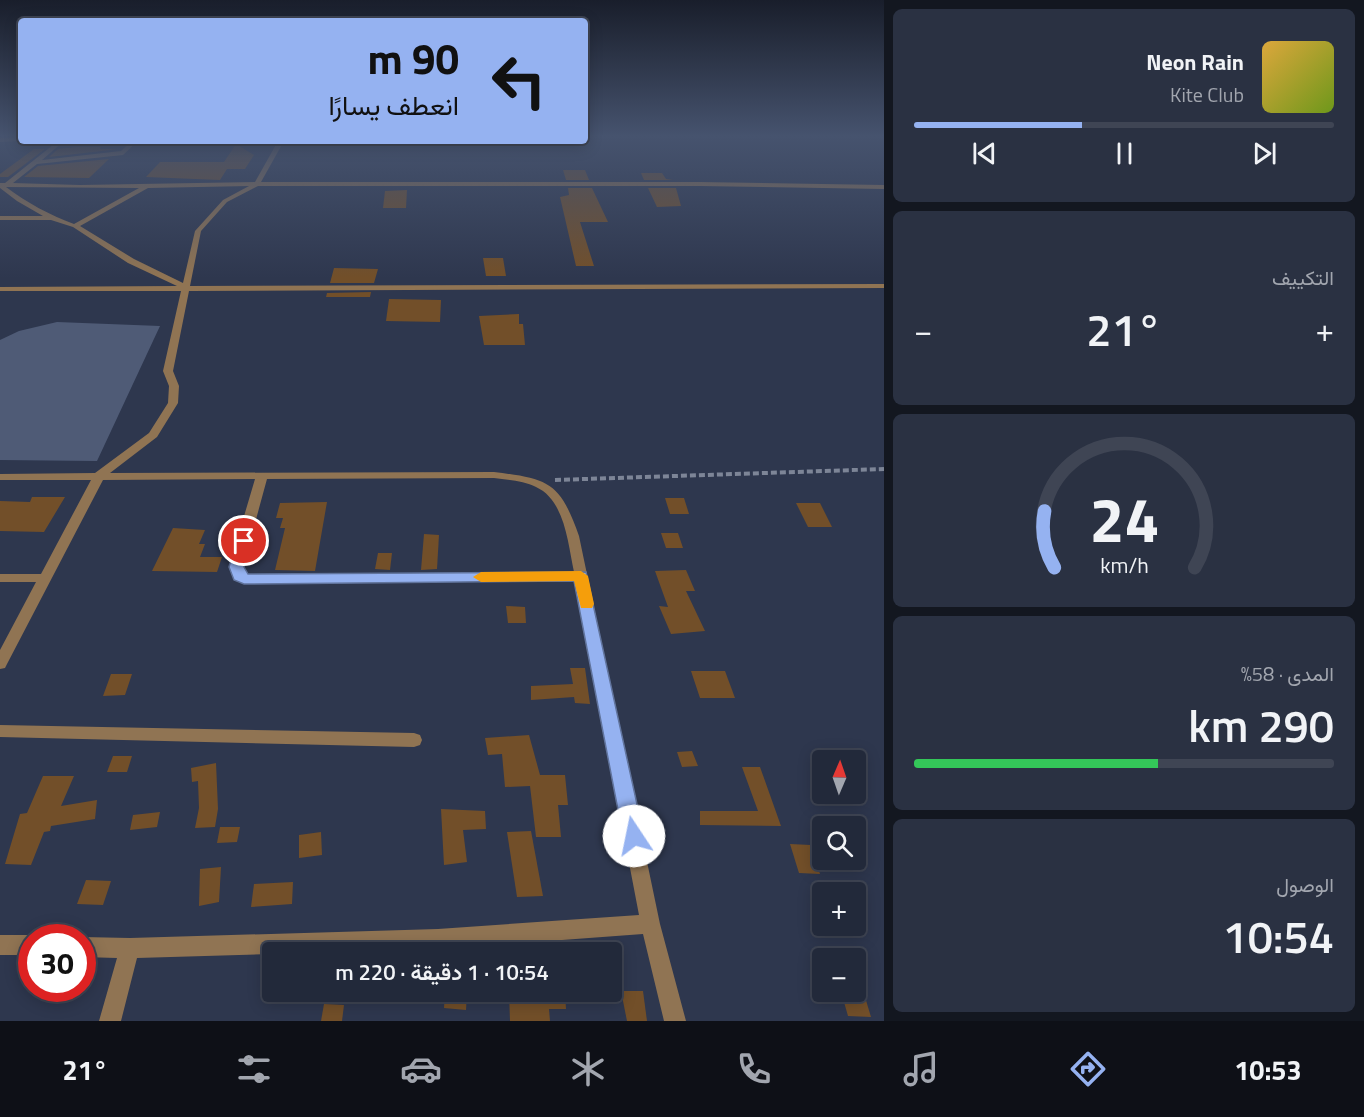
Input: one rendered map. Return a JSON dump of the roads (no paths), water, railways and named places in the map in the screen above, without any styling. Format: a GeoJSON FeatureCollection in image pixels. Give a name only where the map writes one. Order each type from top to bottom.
{"type":"FeatureCollection","features":[{"type":"Feature","properties":{"kind":"street"},"geometry":{"type":"LineString","coordinates":[[0,664],[99,476],[153,435],[173,404],[174,386],[168,371],[188,288],[198,231],[225,201],[257,184]]}},
{"type":"Feature","properties":{"kind":"street"},"geometry":{"type":"LineString","coordinates":[[2,185],[700,184],[884,187]]}},
{"type":"Feature","properties":{"kind":"street"},"geometry":{"type":"LineString","coordinates":[[2,185],[19,200],[52,218],[75,226],[131,261],[188,288]]}},
{"type":"Feature","properties":{"kind":"street"},"geometry":{"type":"LineString","coordinates":[[75,226],[148,186]]}},
{"type":"Feature","properties":{"kind":"street"},"geometry":{"type":"LineString","coordinates":[[0,218],[52,218]]}},
{"type":"Feature","properties":{"kind":"street"},"geometry":{"type":"LineString","coordinates":[[0,289],[884,286]]}},
{"type":"Feature","properties":{"kind":"street"},"geometry":{"type":"LineString","coordinates":[[0,477],[494,475],[536,480],[554,493],[564,509],[581,576],[650,924],[675,1021]]}},
{"type":"Feature","properties":{"kind":"street"},"geometry":{"type":"LineString","coordinates":[[262,476],[236,567],[244,579],[581,576]]}},
{"type":"Feature","properties":{"kind":"street"},"geometry":{"type":"LineString","coordinates":[[0,578],[45,578]]}},
{"type":"Feature","properties":{"kind":"street"},"geometry":{"type":"LineString","coordinates":[[0,731],[414,740]]}},
{"type":"Feature","properties":{"kind":"street"},"geometry":{"type":"LineString","coordinates":[[96,947],[438,939],[650,924]]}},
{"type":"Feature","properties":{"kind":"street"},"geometry":{"type":"LineString","coordinates":[[0,945],[18,945]]}},
{"type":"Feature","properties":{"kind":"street"},"geometry":{"type":"LineString","coordinates":[[110,1021],[130,948]]}}]}
